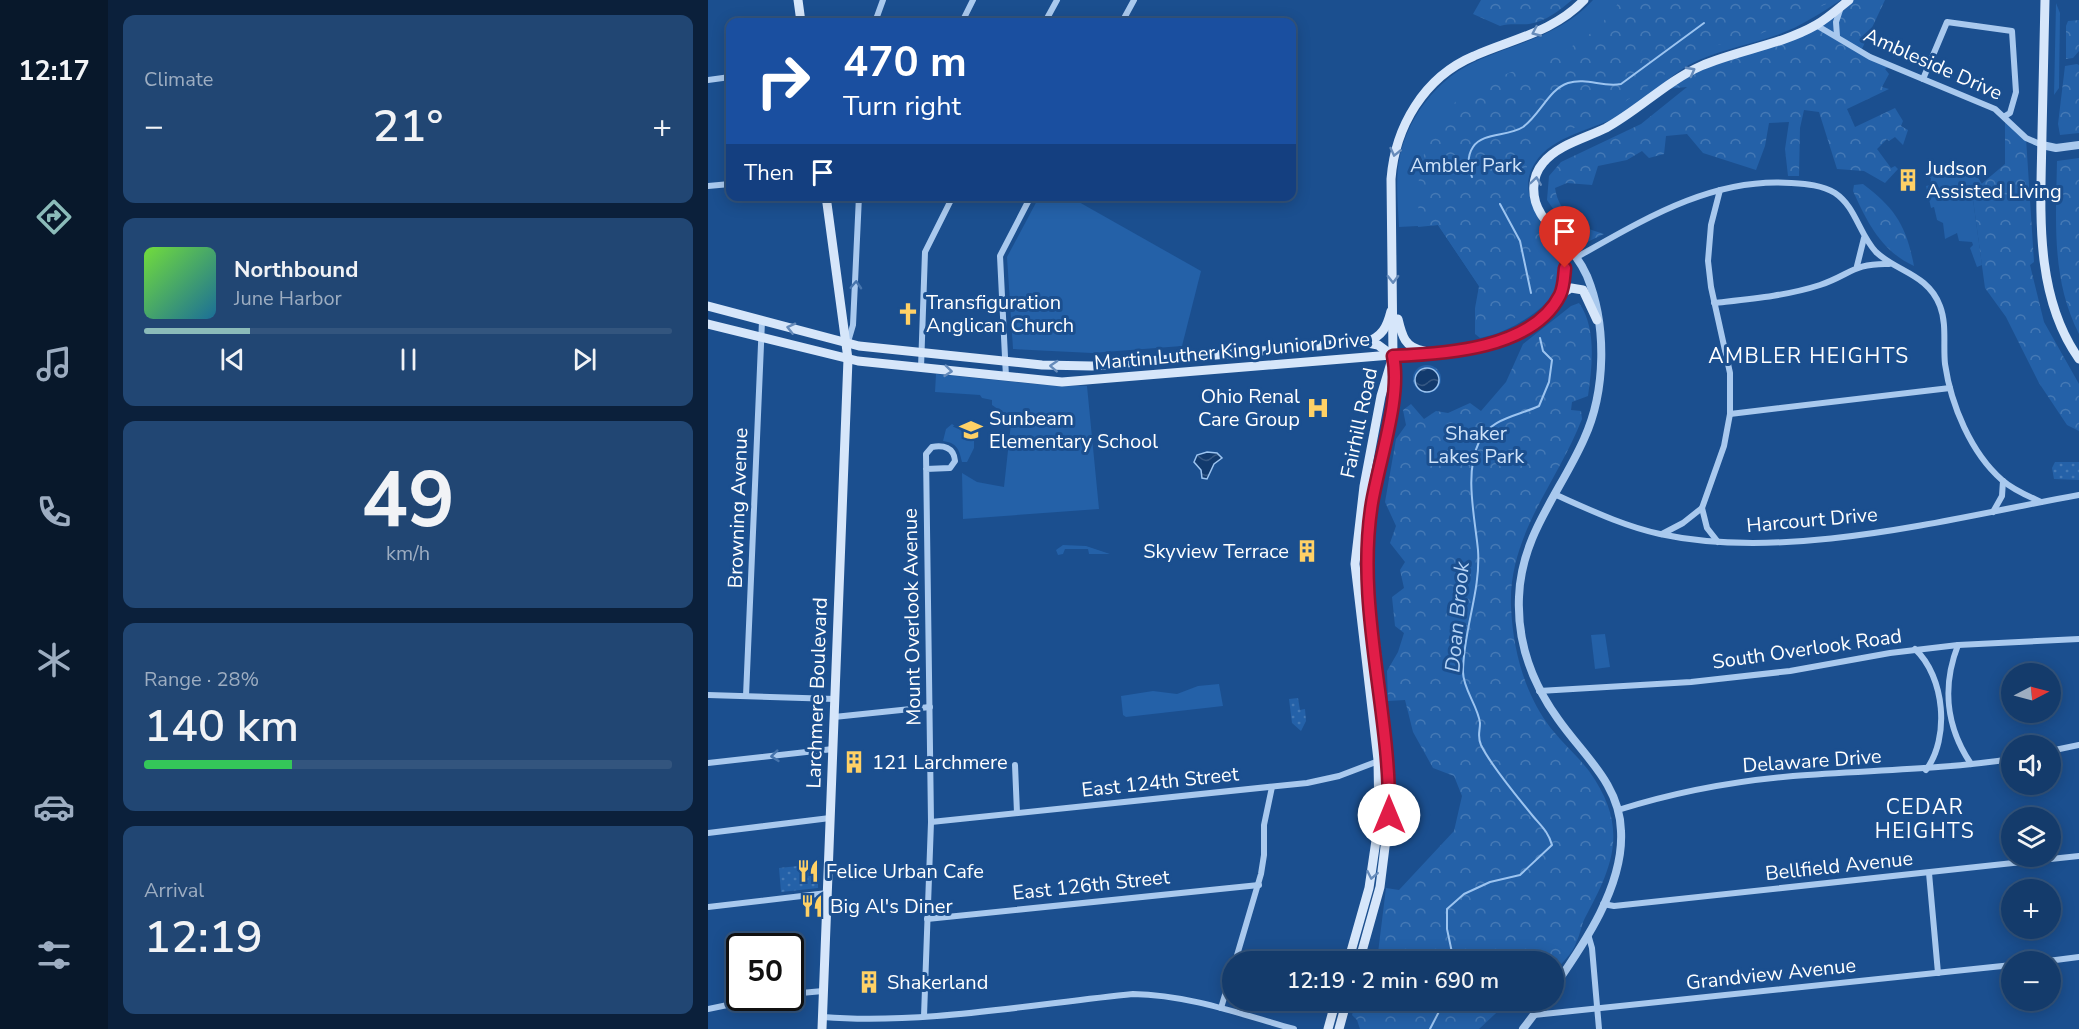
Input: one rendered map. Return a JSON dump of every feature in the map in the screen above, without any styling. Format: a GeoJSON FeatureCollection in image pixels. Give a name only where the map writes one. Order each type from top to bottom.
{"type":"FeatureCollection","features":[{"type":"Feature","properties":{"kind":"main road"},"geometry":{"type":"LineString","coordinates":[[798,0],[800,18]]}},
{"type":"Feature","properties":{"kind":"main road"},"geometry":{"type":"LineString","coordinates":[[1584,0],[1547,27],[1456,65],[1431,85],[1410,112],[1398,140],[1392,167],[1393,356],[1476,348],[1521,332],[1541,318],[1561,294],[1571,288],[1583,290],[1597,320]]}},
{"type":"Feature","properties":{"kind":"main road"},"geometry":{"type":"LineString","coordinates":[[2045,0],[2042,233],[2047,283],[2059,322],[2079,359]]}},
{"type":"Feature","properties":{"kind":"main road"},"geometry":{"type":"LineString","coordinates":[[1561,294],[1565,268],[1563,251],[1556,232],[1541,214],[1534,186],[1535,175],[1550,156],[1607,127],[1653,99],[1684,74],[1702,65],[1816,25],[1846,3]]}},
{"type":"Feature","properties":{"kind":"main road","name":"Larchmere Boulevard"},"geometry":{"type":"LineString","coordinates":[[822,1029],[848,359],[827,201]]}},
{"type":"Feature","properties":{"kind":"main road"},"geometry":{"type":"LineString","coordinates":[[1363,342],[1381,334],[1387,325],[1394,300]]}},
{"type":"Feature","properties":{"kind":"main road"},"geometry":{"type":"LineString","coordinates":[[1394,300],[1405,341],[1410,347],[1433,353]]}},
{"type":"Feature","properties":{"kind":"main road","name":"Martin Luther King Junior Drive"},"geometry":{"type":"LineString","coordinates":[[708,306],[847,343],[1005,361],[1079,366],[1363,342],[1378,345],[1393,356]]}},
{"type":"Feature","properties":{"kind":"main road","name":"Martin Luther King Junior Drive"},"geometry":{"type":"LineString","coordinates":[[708,324],[848,359],[1062,382],[1393,356]]}},
{"type":"Feature","properties":{"kind":"main road","name":"Fairhill Road"},"geometry":{"type":"LineString","coordinates":[[1351,951],[1383,833],[1378,760],[1355,564],[1365,483],[1382,396],[1393,356]]}},
{"type":"Feature","properties":{"kind":"main road","name":"Fairhill Road"},"geometry":{"type":"LineString","coordinates":[[1362,951],[1380,887],[1389,757],[1368,592],[1367,547],[1395,385],[1393,356]]}},
{"type":"Feature","properties":{"kind":"main road"},"geometry":{"type":"LineString","coordinates":[[1365,483],[1376,485]]}},
{"type":"Feature","properties":{"kind":"main road"},"geometry":{"type":"LineString","coordinates":[[1361,507],[1372,508]]}},
{"type":"Feature","properties":{"kind":"main road"},"geometry":{"type":"LineString","coordinates":[[1357,593],[1368,592]]}},
{"type":"Feature","properties":{"kind":"main road"},"geometry":{"type":"LineString","coordinates":[[1328,1029],[1333,1011]]}},
{"type":"Feature","properties":{"kind":"main road"},"geometry":{"type":"LineString","coordinates":[[1339,1029],[1344,1011]]}},
{"type":"Feature","properties":{"kind":"street"},"geometry":{"type":"LineString","coordinates":[[876,18],[883,0]]}},
{"type":"Feature","properties":{"kind":"street"},"geometry":{"type":"LineString","coordinates":[[964,18],[974,0]]}},
{"type":"Feature","properties":{"kind":"street"},"geometry":{"type":"LineString","coordinates":[[1047,18],[1057,0]]}},
{"type":"Feature","properties":{"kind":"street"},"geometry":{"type":"LineString","coordinates":[[1124,18],[1134,0]]}},
{"type":"Feature","properties":{"kind":"street","name":"Ambleside Drive"},"geometry":{"type":"LineString","coordinates":[[1837,36],[1836,22],[1846,3]]}},
{"type":"Feature","properties":{"kind":"street"},"geometry":{"type":"LineString","coordinates":[[1923,80],[1947,22],[2012,31],[2016,92],[2010,113],[2005,117]]}},
{"type":"Feature","properties":{"kind":"street","name":"Ambleside Drive"},"geometry":{"type":"LineString","coordinates":[[1816,25],[1870,57],[1995,108],[2026,138],[2042,145]]}},
{"type":"Feature","properties":{"kind":"street"},"geometry":{"type":"LineString","coordinates":[[708,80],[726,78]]}},
{"type":"Feature","properties":{"kind":"street"},"geometry":{"type":"LineString","coordinates":[[2042,145],[2056,148],[2079,145]]}},
{"type":"Feature","properties":{"kind":"street"},"geometry":{"type":"LineString","coordinates":[[1577,257],[1660,211],[1720,190],[1746,184],[1771,182],[1800,183],[1827,189],[1846,203],[1864,237],[1890,264],[1917,276],[1928,286],[1939,302],[1943,314],[1945,361],[1950,388],[1974,444],[2003,481],[2042,502]]}},
{"type":"Feature","properties":{"kind":"street"},"geometry":{"type":"LineString","coordinates":[[708,186],[726,184]]}},
{"type":"Feature","properties":{"kind":"street"},"geometry":{"type":"LineString","coordinates":[[1661,534],[1683,523],[1702,508],[1725,446],[1730,414],[1729,367],[1714,303],[1708,261],[1711,225],[1720,190]]}},
{"type":"Feature","properties":{"kind":"street"},"geometry":{"type":"LineString","coordinates":[[847,343],[853,325],[859,201]]}},
{"type":"Feature","properties":{"kind":"street"},"geometry":{"type":"LineString","coordinates":[[921,368],[925,252],[950,201]]}},
{"type":"Feature","properties":{"kind":"street"},"geometry":{"type":"LineString","coordinates":[[1006,377],[1000,256],[1028,201]]}},
{"type":"Feature","properties":{"kind":"street"},"geometry":{"type":"LineString","coordinates":[[1556,232],[1577,257],[1593,295],[1601,359],[1597,401],[1584,439],[1535,528],[1525,556],[1519,595],[1522,644],[1539,691],[1558,720],[1600,772],[1618,810],[1621,831],[1620,854],[1603,904],[1564,971]]}},
{"type":"Feature","properties":{"kind":"street"},"geometry":{"type":"LineString","coordinates":[[1857,266],[1864,248],[1864,237]]}},
{"type":"Feature","properties":{"kind":"street"},"geometry":{"type":"LineString","coordinates":[[1714,303],[1787,294],[1821,284],[1857,266],[1890,264]]}},
{"type":"Feature","properties":{"kind":"street","name":"Browning Avenue"},"geometry":{"type":"LineString","coordinates":[[746,696],[762,321]]}},
{"type":"Feature","properties":{"kind":"street"},"geometry":{"type":"LineString","coordinates":[[1284,350],[1285,365]]}},
{"type":"Feature","properties":{"kind":"street"},"geometry":{"type":"LineString","coordinates":[[1134,362],[1135,378]]}},
{"type":"Feature","properties":{"kind":"street"},"geometry":{"type":"LineString","coordinates":[[1730,414],[1950,388]]}},
{"type":"Feature","properties":{"kind":"street","name":"Mount Overlook Avenue"},"geometry":{"type":"LineString","coordinates":[[924,1016],[931,822],[930,707],[926,469],[926,454],[929,449],[944,446],[953,452],[955,461],[950,468],[926,469]]}},
{"type":"Feature","properties":{"kind":"street"},"geometry":{"type":"LineString","coordinates":[[1993,512],[2001,496],[2003,481]]}},
{"type":"Feature","properties":{"kind":"street","name":"Harcourt Drive"},"geometry":{"type":"LineString","coordinates":[[1554,494],[1611,519],[1661,534],[1719,542],[1790,542],[1889,530],[2079,495]]}},
{"type":"Feature","properties":{"kind":"street"},"geometry":{"type":"LineString","coordinates":[[1702,508],[1707,528],[1719,542]]}},
{"type":"Feature","properties":{"kind":"street","name":"South Overlook Road"},"geometry":{"type":"LineString","coordinates":[[1539,691],[1691,682],[1802,669],[1915,649],[2079,639]]}},
{"type":"Feature","properties":{"kind":"street"},"geometry":{"type":"LineString","coordinates":[[1959,645],[1949,675],[1948,707],[1958,744],[1971,764]]}},
{"type":"Feature","properties":{"kind":"street"},"geometry":{"type":"LineString","coordinates":[[1915,649],[1926,663],[1939,700],[1938,746],[1926,770]]}},
{"type":"Feature","properties":{"kind":"street"},"geometry":{"type":"LineString","coordinates":[[708,695],[835,699]]}},
{"type":"Feature","properties":{"kind":"street"},"geometry":{"type":"LineString","coordinates":[[834,717],[930,707]]}},
{"type":"Feature","properties":{"kind":"street"},"geometry":{"type":"LineString","coordinates":[[2061,749],[2079,745]]}},
{"type":"Feature","properties":{"kind":"street"},"geometry":{"type":"LineString","coordinates":[[708,763],[833,749]]}},
{"type":"Feature","properties":{"kind":"street","name":"East 124th Street"},"geometry":{"type":"LineString","coordinates":[[931,822],[1272,787],[1328,779],[1389,757]]}},
{"type":"Feature","properties":{"kind":"street","name":"Delaware Drive"},"geometry":{"type":"LineString","coordinates":[[1618,810],[1681,793],[1760,780],[1926,770],[2001,760]]}},
{"type":"Feature","properties":{"kind":"street"},"geometry":{"type":"LineString","coordinates":[[1015,765],[1017,813]]}},
{"type":"Feature","properties":{"kind":"street"},"geometry":{"type":"LineString","coordinates":[[1238,951],[1259,885],[1264,855],[1264,825],[1272,787]]}},
{"type":"Feature","properties":{"kind":"street"},"geometry":{"type":"LineString","coordinates":[[708,833],[830,818]]}},
{"type":"Feature","properties":{"kind":"street","name":"Bellfield Avenue"},"geometry":{"type":"LineString","coordinates":[[1603,904],[1614,906],[2079,856]]}},
{"type":"Feature","properties":{"kind":"street"},"geometry":{"type":"LineString","coordinates":[[1929,873],[1938,973]]}},
{"type":"Feature","properties":{"kind":"street","name":"East 126th Street"},"geometry":{"type":"LineString","coordinates":[[927,919],[1259,885]]}},
{"type":"Feature","properties":{"kind":"street"},"geometry":{"type":"LineString","coordinates":[[708,907],[827,893]]}},
{"type":"Feature","properties":{"kind":"street"},"geometry":{"type":"LineString","coordinates":[[1587,933],[1592,948],[1599,1029]]}},
{"type":"Feature","properties":{"kind":"street"},"geometry":{"type":"LineString","coordinates":[[2061,959],[2079,957]]}},
{"type":"Feature","properties":{"kind":"street","name":"Grandview Avenue"},"geometry":{"type":"LineString","coordinates":[[1534,1015],[2001,966]]}},
{"type":"Feature","properties":{"kind":"street"},"geometry":{"type":"LineString","coordinates":[[804,993],[824,991]]}},
{"type":"Feature","properties":{"kind":"street"},"geometry":{"type":"LineString","coordinates":[[823,1017],[872,1020],[1133,994],[1181,997],[1294,1029]]}},
{"type":"Feature","properties":{"kind":"street"},"geometry":{"type":"LineString","coordinates":[[708,1009],[726,1005]]}},
{"type":"Feature","properties":{"kind":"street"},"geometry":{"type":"LineString","coordinates":[[1523,1029],[1537,1011]]}},
{"type":"Feature","properties":{"kind":"green space"},"geometry":{"type":"Polygon","coordinates":[[[1481,0],[1572,0],[1541,21],[1500,26],[1473,14],[1481,0]]]}},
{"type":"Feature","properties":{"kind":"green space","name":"Ambler Park"},"geometry":{"type":"Polygon","coordinates":[[[1593,0],[1841,0],[1786,32],[1718,53],[1689,65],[1625,113],[1576,133],[1543,153],[1535,163],[1528,182],[1531,200],[1557,255],[1560,273],[1555,292],[1537,311],[1524,320],[1503,331],[1480,338],[1475,334],[1475,308],[1479,286],[1438,225],[1399,227],[1397,182],[1401,150],[1415,117],[1425,102],[1450,77],[1481,59],[1554,29],[1581,12],[1593,0]]]}},
{"type":"Feature","properties":{"kind":"green space","name":"Ambler Park"},"geometry":{"type":"Polygon","coordinates":[[[1621,0],[1835,0],[1760,34],[1702,49],[1620,105],[1530,150],[1523,187],[1528,218],[1557,250],[1553,278],[1543,297],[1512,320],[1475,329],[1479,286],[1438,225],[1418,227],[1419,167],[1436,123],[1459,98],[1491,80],[1565,51],[1597,29],[1621,0]]]}},
{"type":"Feature","properties":{"kind":"green space"},"geometry":{"type":"Polygon","coordinates":[[[1849,0],[1885,0],[1861,51],[1890,66],[1885,69],[1889,74],[1882,87],[1889,89],[1847,109],[1855,127],[1895,108],[1903,121],[1901,126],[1908,130],[1903,145],[1895,137],[1889,141],[1887,139],[1877,149],[1891,168],[1895,166],[1898,169],[1885,183],[1864,171],[1837,169],[1819,112],[1804,110],[1800,128],[1799,176],[1788,176],[1785,149],[1789,122],[1769,123],[1765,146],[1756,170],[1703,153],[1687,134],[1666,136],[1664,154],[1649,158],[1642,151],[1627,160],[1598,166],[1592,185],[1567,183],[1555,188],[1561,205],[1572,218],[1586,228],[1604,234],[1579,246],[1547,200],[1549,176],[1561,162],[1641,124],[1687,87],[1665,89],[1684,74],[1816,25],[1849,0]]]}},
{"type":"Feature","properties":{"kind":"green space"},"geometry":{"type":"Polygon","coordinates":[[[2056,3],[2060,13],[2059,88],[2054,95],[2056,3]]]}},
{"type":"Feature","properties":{"kind":"green space"},"geometry":{"type":"Polygon","coordinates":[[[2079,20],[2079,51],[2073,58],[2066,59],[2066,26],[2068,21],[2079,20]]]}},
{"type":"Feature","properties":{"kind":"green space"},"geometry":{"type":"Polygon","coordinates":[[[2079,65],[2079,133],[2060,135],[2058,124],[2065,66],[2079,65]]]}},
{"type":"Feature","properties":{"kind":"green space"},"geometry":{"type":"Polygon","coordinates":[[[2005,116],[2026,138],[2034,262],[2030,265],[2044,322],[2079,384],[2079,431],[2067,425],[2039,383],[2006,317],[1985,288],[1972,192],[2005,164],[2005,116]]]}},
{"type":"Feature","properties":{"kind":"green space"},"geometry":{"type":"Polygon","coordinates":[[[2079,158],[2079,334],[2070,313],[2059,271],[2056,206],[2057,161],[2079,158]]]}},
{"type":"Feature","properties":{"kind":"green space"},"geometry":{"type":"Polygon","coordinates":[[[1970,165],[1982,184],[1972,192],[1982,265],[1977,267],[1970,248],[1973,245],[1972,242],[1959,241],[1957,233],[1945,239],[1943,223],[1937,220],[1934,207],[1931,208],[1926,186],[1930,185],[1931,178],[1925,176],[1970,165]]]}},
{"type":"Feature","properties":{"kind":"green space"},"geometry":{"type":"Polygon","coordinates":[[[1863,184],[1892,210],[1898,219],[1914,266],[1902,260],[1876,234],[1853,191],[1854,185],[1863,184]]]}},
{"type":"Feature","properties":{"kind":"green space"},"geometry":{"type":"Polygon","coordinates":[[[1037,201],[1077,201],[1201,271],[1182,346],[1092,353],[1013,349],[1007,257],[1037,201]]]}},
{"type":"Feature","properties":{"kind":"green space","name":"Shaker Lakes Park"},"geometry":{"type":"Polygon","coordinates":[[[1579,303],[1589,324],[1592,360],[1588,396],[1572,402],[1571,410],[1581,411],[1582,419],[1536,510],[1517,556],[1512,581],[1511,607],[1517,653],[1532,696],[1552,729],[1589,771],[1609,808],[1613,826],[1613,842],[1605,877],[1574,947],[1564,960],[1564,951],[1378,951],[1386,888],[1399,890],[1454,831],[1462,796],[1454,776],[1433,768],[1413,732],[1405,700],[1388,701],[1387,671],[1398,652],[1404,633],[1395,626],[1392,597],[1404,588],[1400,570],[1405,562],[1390,543],[1396,526],[1385,502],[1396,439],[1406,425],[1403,410],[1411,404],[1424,419],[1436,411],[1448,413],[1470,403],[1481,411],[1506,382],[1523,344],[1571,306],[1579,303]]]}},
{"type":"Feature","properties":{"kind":"green space"},"geometry":{"type":"Polygon","coordinates":[[[1427,365],[1437,369],[1441,379],[1437,389],[1427,393],[1417,389],[1413,379],[1417,369],[1427,365]]]}},
{"type":"Feature","properties":{"kind":"green space"},"geometry":{"type":"Polygon","coordinates":[[[936,374],[1035,384],[1087,386],[1099,509],[963,519],[962,473],[977,482],[1004,487],[1011,423],[1006,423],[1005,414],[992,405],[992,400],[982,398],[980,395],[935,392],[936,374]]]}},
{"type":"Feature","properties":{"kind":"green space"},"geometry":{"type":"Polygon","coordinates":[[[952,424],[974,440],[974,448],[967,462],[962,462],[954,445],[943,441],[946,429],[952,424]]]}},
{"type":"Feature","properties":{"kind":"green space"},"geometry":{"type":"Polygon","coordinates":[[[2055,462],[2079,462],[2079,480],[2054,479],[2052,468],[2055,462]]]}},
{"type":"Feature","properties":{"kind":"green space"},"geometry":{"type":"Polygon","coordinates":[[[1063,545],[1086,546],[1110,554],[1089,554],[1088,549],[1065,549],[1063,554],[1058,555],[1056,550],[1063,545]]]}},
{"type":"Feature","properties":{"kind":"green space"},"geometry":{"type":"Polygon","coordinates":[[[1605,634],[1610,667],[1595,669],[1591,635],[1605,634]]]}},
{"type":"Feature","properties":{"kind":"green space"},"geometry":{"type":"Polygon","coordinates":[[[1219,684],[1223,706],[1126,717],[1123,715],[1121,696],[1153,691],[1177,694],[1198,686],[1219,684]]]}},
{"type":"Feature","properties":{"kind":"green space"},"geometry":{"type":"Polygon","coordinates":[[[1298,698],[1300,710],[1305,709],[1306,721],[1301,731],[1292,723],[1289,699],[1298,698]]]}},
{"type":"Feature","properties":{"kind":"green space"},"geometry":{"type":"Polygon","coordinates":[[[818,864],[818,888],[781,892],[779,868],[818,864]]]}},
{"type":"Feature","properties":{"kind":"green space"},"geometry":{"type":"Polygon","coordinates":[[[1353,1011],[1498,1011],[1479,1029],[1360,1029],[1357,1020],[1352,1015],[1353,1011]]]}},
{"type":"Feature","properties":{"kind":"water"},"geometry":{"type":"Polygon","coordinates":[[[1427,368],[1435,372],[1439,380],[1435,388],[1427,392],[1419,388],[1415,380],[1419,372],[1427,368]]]}},
{"type":"Feature","properties":{"kind":"water"},"geometry":{"type":"Polygon","coordinates":[[[1207,452],[1217,453],[1222,458],[1214,464],[1207,479],[1202,478],[1201,470],[1194,462],[1197,455],[1207,452]]]}},
{"type":"Feature","properties":{"kind":"waterway","name":"Doan Brook"},"geometry":{"type":"LineString","coordinates":[[1472,177],[1469,158],[1477,142],[1523,127],[1561,86],[1575,81],[1608,85],[1621,84],[1704,23]]}},
{"type":"Feature","properties":{"kind":"waterway"},"geometry":{"type":"LineString","coordinates":[[1500,204],[1520,241],[1531,293]]}},
{"type":"Feature","properties":{"kind":"waterway","name":"Doan Brook"},"geometry":{"type":"LineString","coordinates":[[1452,951],[1447,929],[1447,909],[1464,894],[1490,882],[1520,875],[1552,845],[1546,832],[1505,781],[1481,745],[1479,717],[1465,685],[1463,672],[1478,565],[1471,481],[1472,467],[1479,442],[1490,428],[1505,419],[1539,406],[1549,382],[1552,360],[1543,351],[1540,338]]}},
{"type":"Feature","properties":{"kind":"waterway","name":"Doan Brook"},"geometry":{"type":"LineString","coordinates":[[1430,1029],[1439,1011]]}},
{"type":"Feature","properties":{"kind":"place","name":"Judson Assisted Living"},"geometry":{"type":"Point","coordinates":[1908,180]}},
{"type":"Feature","properties":{"kind":"place","name":"Transfiguration Anglican Church"},"geometry":{"type":"Point","coordinates":[908,314]}},
{"type":"Feature","properties":{"kind":"place","name":"Ohio Renal Care Group"},"geometry":{"type":"Point","coordinates":[1318,408]}},
{"type":"Feature","properties":{"kind":"place","name":"Sunbeam Elementary School"},"geometry":{"type":"Point","coordinates":[971,430]}},
{"type":"Feature","properties":{"kind":"place","name":"Skyview Terrace"},"geometry":{"type":"Point","coordinates":[1307,551]}},
{"type":"Feature","properties":{"kind":"place","name":"121 Larchmere"},"geometry":{"type":"Point","coordinates":[854,762]}},
{"type":"Feature","properties":{"kind":"place","name":"Felice Urban Cafe"},"geometry":{"type":"Point","coordinates":[808,871]}},
{"type":"Feature","properties":{"kind":"place","name":"Big Al's Diner"},"geometry":{"type":"Point","coordinates":[812,906]}},
{"type":"Feature","properties":{"kind":"place","name":"Shakerland"},"geometry":{"type":"Point","coordinates":[869,982]}},
{"type":"Feature","properties":{"kind":"district","name":"AMBLER HEIGHTS"},"geometry":{"type":"Point","coordinates":[1809,356]}},
{"type":"Feature","properties":{"kind":"district","name":"CEDAR HEIGHTS"},"geometry":{"type":"Point","coordinates":[1925,819]}},
{"type":"Feature","properties":{"kind":"route"},"geometry":{"type":"LineString","coordinates":[[1389,815],[1389,757],[1371,623],[1366,566],[1372,503],[1395,385],[1396,368],[1393,356],[1476,348],[1521,332],[1541,318],[1557,300],[1561,294],[1565,268]]}}]}
